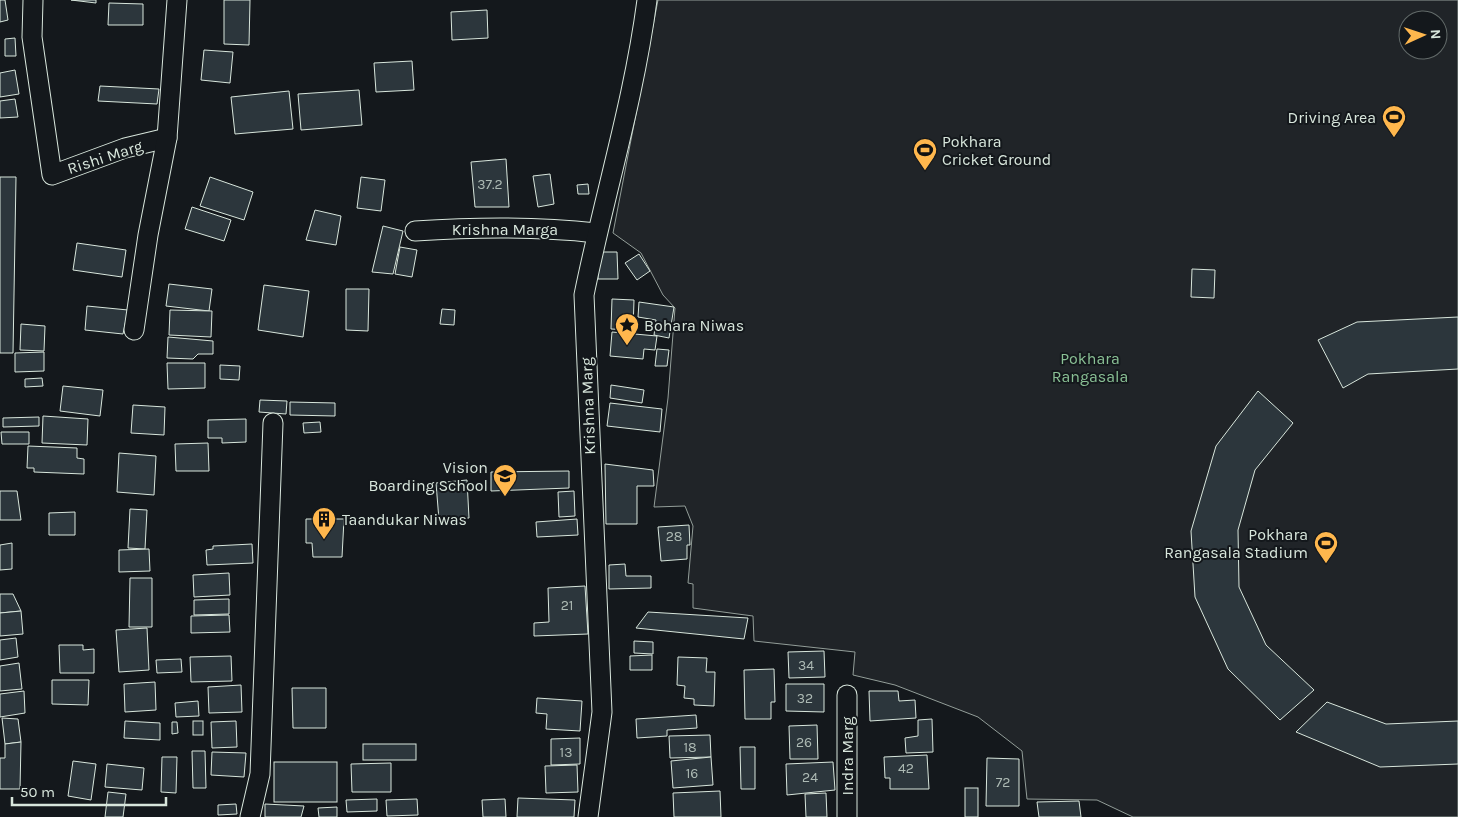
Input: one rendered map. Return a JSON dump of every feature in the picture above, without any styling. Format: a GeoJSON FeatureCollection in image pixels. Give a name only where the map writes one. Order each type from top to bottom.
{"type":"FeatureCollection","features":[{"type":"Feature","properties":{"kind":"street","name":"Rishi Marg"},"geometry":{"type":"LineString","coordinates":[[33,0],[32,36],[52,175],[125,148],[167,138]]}},
{"type":"Feature","properties":{"kind":"street"},"geometry":{"type":"LineString","coordinates":[[134,330],[148,234],[167,138],[177,0]]}},
{"type":"Feature","properties":{"kind":"street","name":"Krishna Marg"},"geometry":{"type":"LineString","coordinates":[[588,817],[602,712],[584,295],[596,233],[624,128],[642,38],[647,0]]}},
{"type":"Feature","properties":{"kind":"street","name":"Krishna Marga"},"geometry":{"type":"LineString","coordinates":[[414,231],[486,226],[554,228],[596,233]]}},
{"type":"Feature","properties":{"kind":"street"},"geometry":{"type":"LineString","coordinates":[[250,817],[260,774],[273,423]]}},
{"type":"Feature","properties":{"kind":"street","name":"Indra Marg"},"geometry":{"type":"LineString","coordinates":[[847,695],[847,817]]}},
{"type":"Feature","properties":{"kind":"green space","name":"Pokhara Rangasala"},"geometry":{"type":"Polygon","coordinates":[[[658,0],[1458,0],[1458,817],[1133,817],[1097,800],[1027,799],[1022,751],[978,717],[895,685],[853,675],[855,652],[754,641],[753,616],[693,608],[693,584],[688,583],[693,526],[685,506],[654,507],[668,398],[675,308],[663,295],[641,253],[613,233],[658,0]]]}},
{"type":"Feature","properties":{"kind":"building"},"geometry":{"type":"Polygon","coordinates":[[[0,0],[5,0],[8,20],[0,22],[0,0]]]}},
{"type":"Feature","properties":{"kind":"building"},"geometry":{"type":"Polygon","coordinates":[[[71,0],[96,0],[96,3],[71,0]]]}},
{"type":"Feature","properties":{"kind":"building"},"geometry":{"type":"Polygon","coordinates":[[[224,0],[250,0],[249,45],[224,44],[224,0]]]}},
{"type":"Feature","properties":{"kind":"building"},"geometry":{"type":"Polygon","coordinates":[[[109,3],[143,4],[143,25],[108,25],[109,3]]]}},
{"type":"Feature","properties":{"kind":"building"},"geometry":{"type":"Polygon","coordinates":[[[487,10],[488,38],[452,40],[451,12],[487,10]]]}},
{"type":"Feature","properties":{"kind":"building"},"geometry":{"type":"Polygon","coordinates":[[[15,38],[16,56],[5,56],[5,39],[15,38]]]}},
{"type":"Feature","properties":{"kind":"building"},"geometry":{"type":"Polygon","coordinates":[[[204,50],[233,52],[230,83],[201,80],[204,50]]]}},
{"type":"Feature","properties":{"kind":"building"},"geometry":{"type":"Polygon","coordinates":[[[412,61],[414,90],[376,92],[374,63],[412,61]]]}},
{"type":"Feature","properties":{"kind":"building"},"geometry":{"type":"Polygon","coordinates":[[[15,70],[19,94],[0,97],[0,73],[15,70]]]}},
{"type":"Feature","properties":{"kind":"building"},"geometry":{"type":"Polygon","coordinates":[[[100,86],[159,89],[157,104],[98,101],[100,86]]]}},
{"type":"Feature","properties":{"kind":"building"},"geometry":{"type":"Polygon","coordinates":[[[359,90],[362,125],[301,130],[298,94],[359,90]]]}},
{"type":"Feature","properties":{"kind":"building"},"geometry":{"type":"Polygon","coordinates":[[[289,91],[293,129],[235,134],[231,97],[289,91]]]}},
{"type":"Feature","properties":{"kind":"building"},"geometry":{"type":"Polygon","coordinates":[[[15,99],[18,117],[0,118],[0,101],[15,99]]]}},
{"type":"Feature","properties":{"kind":"building"},"geometry":{"type":"Polygon","coordinates":[[[506,159],[509,207],[475,207],[471,162],[506,159]]]}},
{"type":"Feature","properties":{"kind":"building"},"geometry":{"type":"Polygon","coordinates":[[[550,174],[554,204],[538,207],[533,176],[550,174]]]}},
{"type":"Feature","properties":{"kind":"building"},"geometry":{"type":"Polygon","coordinates":[[[0,177],[16,177],[13,353],[0,353],[0,177]]]}},
{"type":"Feature","properties":{"kind":"building"},"geometry":{"type":"Polygon","coordinates":[[[210,177],[253,192],[244,220],[200,206],[210,177]]]}},
{"type":"Feature","properties":{"kind":"building"},"geometry":{"type":"Polygon","coordinates":[[[361,177],[385,180],[381,211],[357,208],[361,177]]]}},
{"type":"Feature","properties":{"kind":"building"},"geometry":{"type":"Polygon","coordinates":[[[588,184],[589,194],[578,194],[577,185],[588,184]]]}},
{"type":"Feature","properties":{"kind":"building"},"geometry":{"type":"Polygon","coordinates":[[[192,207],[231,220],[224,241],[185,229],[192,207]]]}},
{"type":"Feature","properties":{"kind":"building"},"geometry":{"type":"Polygon","coordinates":[[[315,210],[341,216],[336,245],[306,240],[315,210]]]}},
{"type":"Feature","properties":{"kind":"building"},"geometry":{"type":"Polygon","coordinates":[[[383,226],[403,231],[393,274],[372,272],[383,226]]]}},
{"type":"Feature","properties":{"kind":"building"},"geometry":{"type":"Polygon","coordinates":[[[77,243],[126,250],[122,277],[73,270],[77,243]]]}},
{"type":"Feature","properties":{"kind":"building"},"geometry":{"type":"Polygon","coordinates":[[[400,247],[417,250],[412,277],[395,274],[400,247]]]}},
{"type":"Feature","properties":{"kind":"building"},"geometry":{"type":"Polygon","coordinates":[[[597,252],[617,252],[618,279],[598,279],[597,252]]]}},
{"type":"Feature","properties":{"kind":"building"},"geometry":{"type":"Polygon","coordinates":[[[639,254],[650,271],[637,280],[625,263],[639,254]]]}},
{"type":"Feature","properties":{"kind":"building"},"geometry":{"type":"Polygon","coordinates":[[[1192,269],[1215,270],[1214,298],[1191,297],[1192,269]]]}},
{"type":"Feature","properties":{"kind":"building"},"geometry":{"type":"Polygon","coordinates":[[[169,284],[212,289],[209,311],[166,306],[169,284]]]}},
{"type":"Feature","properties":{"kind":"building"},"geometry":{"type":"Polygon","coordinates":[[[264,285],[309,291],[303,337],[258,330],[264,285]]]}},
{"type":"Feature","properties":{"kind":"building"},"geometry":{"type":"Polygon","coordinates":[[[346,289],[369,289],[368,331],[346,330],[346,289]]]}},
{"type":"Feature","properties":{"kind":"building"},"geometry":{"type":"Polygon","coordinates":[[[612,299],[634,300],[633,330],[611,329],[612,299]]]}},
{"type":"Feature","properties":{"kind":"building"},"geometry":{"type":"Polygon","coordinates":[[[639,302],[674,307],[669,338],[654,335],[656,320],[638,317],[639,302]]]}},
{"type":"Feature","properties":{"kind":"building"},"geometry":{"type":"Polygon","coordinates":[[[87,306],[128,310],[123,334],[85,330],[87,306]]]}},
{"type":"Feature","properties":{"kind":"building"},"geometry":{"type":"Polygon","coordinates":[[[442,309],[455,310],[454,325],[440,324],[442,309]]]}},
{"type":"Feature","properties":{"kind":"building"},"geometry":{"type":"Polygon","coordinates":[[[170,310],[212,311],[211,337],[169,335],[170,310]]]}},
{"type":"Feature","properties":{"kind":"building"},"geometry":{"type":"Polygon","coordinates":[[[1458,317],[1458,369],[1368,374],[1343,388],[1318,340],[1357,322],[1458,317]]]}},
{"type":"Feature","properties":{"kind":"building"},"geometry":{"type":"Polygon","coordinates":[[[21,324],[45,326],[44,351],[20,350],[21,324]]]}},
{"type":"Feature","properties":{"kind":"building"},"geometry":{"type":"Polygon","coordinates":[[[612,332],[657,336],[655,350],[644,349],[643,359],[610,356],[612,332]]]}},
{"type":"Feature","properties":{"kind":"building"},"geometry":{"type":"Polygon","coordinates":[[[168,337],[213,341],[213,354],[198,354],[193,359],[167,358],[168,337]]]}},
{"type":"Feature","properties":{"kind":"building"},"geometry":{"type":"Polygon","coordinates":[[[657,349],[669,350],[667,366],[655,366],[657,349]]]}},
{"type":"Feature","properties":{"kind":"building"},"geometry":{"type":"Polygon","coordinates":[[[44,352],[44,371],[15,372],[15,353],[44,352]]]}},
{"type":"Feature","properties":{"kind":"building"},"geometry":{"type":"Polygon","coordinates":[[[167,363],[205,363],[205,388],[168,389],[167,363]]]}},
{"type":"Feature","properties":{"kind":"building"},"geometry":{"type":"Polygon","coordinates":[[[220,365],[240,366],[239,380],[220,379],[220,365]]]}},
{"type":"Feature","properties":{"kind":"building"},"geometry":{"type":"Polygon","coordinates":[[[42,378],[43,386],[25,387],[25,379],[42,378]]]}},
{"type":"Feature","properties":{"kind":"building"},"geometry":{"type":"Polygon","coordinates":[[[611,385],[644,390],[642,403],[610,398],[611,385]]]}},
{"type":"Feature","properties":{"kind":"building"},"geometry":{"type":"Polygon","coordinates":[[[63,386],[103,390],[100,416],[60,411],[63,386]]]}},
{"type":"Feature","properties":{"kind":"building"},"geometry":{"type":"Polygon","coordinates":[[[1258,391],[1293,423],[1255,470],[1238,530],[1239,587],[1266,645],[1314,690],[1280,720],[1228,669],[1195,597],[1191,531],[1216,446],[1258,391]]]}},
{"type":"Feature","properties":{"kind":"building"},"geometry":{"type":"Polygon","coordinates":[[[260,400],[287,401],[286,414],[259,412],[260,400]]]}},
{"type":"Feature","properties":{"kind":"building"},"geometry":{"type":"Polygon","coordinates":[[[290,402],[335,403],[335,416],[290,415],[290,402]]]}},
{"type":"Feature","properties":{"kind":"building"},"geometry":{"type":"Polygon","coordinates":[[[610,403],[662,409],[660,432],[607,426],[610,403]]]}},
{"type":"Feature","properties":{"kind":"building"},"geometry":{"type":"Polygon","coordinates":[[[133,405],[165,407],[164,435],[131,433],[133,405]]]}},
{"type":"Feature","properties":{"kind":"building"},"geometry":{"type":"Polygon","coordinates":[[[43,416],[88,419],[87,445],[42,443],[43,416]]]}},
{"type":"Feature","properties":{"kind":"building"},"geometry":{"type":"Polygon","coordinates":[[[39,417],[39,426],[3,427],[3,418],[39,417]]]}},
{"type":"Feature","properties":{"kind":"building"},"geometry":{"type":"Polygon","coordinates":[[[246,419],[246,442],[222,443],[222,438],[208,438],[208,420],[246,419]]]}},
{"type":"Feature","properties":{"kind":"building"},"geometry":{"type":"Polygon","coordinates":[[[320,422],[321,432],[304,433],[303,423],[320,422]]]}},
{"type":"Feature","properties":{"kind":"building"},"geometry":{"type":"Polygon","coordinates":[[[1,432],[29,432],[29,444],[2,444],[1,432]]]}},
{"type":"Feature","properties":{"kind":"building"},"geometry":{"type":"Polygon","coordinates":[[[208,443],[209,471],[176,471],[175,444],[208,443]]]}},
{"type":"Feature","properties":{"kind":"building"},"geometry":{"type":"Polygon","coordinates":[[[28,446],[77,448],[77,458],[84,459],[84,474],[34,472],[34,468],[27,468],[28,446]]]}},
{"type":"Feature","properties":{"kind":"building"},"geometry":{"type":"Polygon","coordinates":[[[119,453],[156,456],[154,495],[117,492],[119,453]]]}},
{"type":"Feature","properties":{"kind":"building"},"geometry":{"type":"Polygon","coordinates":[[[605,464],[653,470],[654,486],[637,486],[637,524],[606,524],[605,464]]]}},
{"type":"Feature","properties":{"kind":"building"},"geometry":{"type":"Polygon","coordinates":[[[569,471],[569,488],[491,491],[491,472],[569,471]]]}},
{"type":"Feature","properties":{"kind":"building"},"geometry":{"type":"Polygon","coordinates":[[[467,480],[469,518],[439,520],[436,483],[467,480]]]}},
{"type":"Feature","properties":{"kind":"building"},"geometry":{"type":"Polygon","coordinates":[[[0,491],[17,491],[21,520],[0,520],[0,491]]]}},
{"type":"Feature","properties":{"kind":"building"},"geometry":{"type":"Polygon","coordinates":[[[574,491],[575,516],[559,517],[558,492],[574,491]]]}},
{"type":"Feature","properties":{"kind":"building"},"geometry":{"type":"Polygon","coordinates":[[[130,509],[147,510],[145,549],[128,548],[130,509]]]}},
{"type":"Feature","properties":{"kind":"building"},"geometry":{"type":"Polygon","coordinates":[[[75,512],[75,535],[49,535],[49,513],[75,512]]]}},
{"type":"Feature","properties":{"kind":"building","name":"Taandukar Niwas"},"geometry":{"type":"Polygon","coordinates":[[[306,519],[344,519],[342,557],[313,557],[312,543],[306,543],[306,519]]]}},
{"type":"Feature","properties":{"kind":"building"},"geometry":{"type":"Polygon","coordinates":[[[577,519],[578,535],[537,537],[536,522],[577,519]]]}},
{"type":"Feature","properties":{"kind":"building"},"geometry":{"type":"Polygon","coordinates":[[[689,525],[690,545],[687,545],[687,559],[661,561],[658,527],[689,525]]]}},
{"type":"Feature","properties":{"kind":"building"},"geometry":{"type":"Polygon","coordinates":[[[12,543],[12,569],[0,570],[0,545],[12,543]]]}},
{"type":"Feature","properties":{"kind":"building"},"geometry":{"type":"Polygon","coordinates":[[[252,544],[253,563],[207,565],[206,550],[213,549],[213,546],[252,544]]]}},
{"type":"Feature","properties":{"kind":"building"},"geometry":{"type":"Polygon","coordinates":[[[149,549],[150,571],[119,572],[119,550],[149,549]]]}},
{"type":"Feature","properties":{"kind":"building"},"geometry":{"type":"Polygon","coordinates":[[[625,564],[626,576],[651,576],[651,588],[609,589],[609,565],[625,564]]]}},
{"type":"Feature","properties":{"kind":"building"},"geometry":{"type":"Polygon","coordinates":[[[229,573],[230,595],[194,597],[193,575],[229,573]]]}},
{"type":"Feature","properties":{"kind":"building"},"geometry":{"type":"Polygon","coordinates":[[[130,578],[152,578],[152,627],[129,627],[130,578]]]}},
{"type":"Feature","properties":{"kind":"building"},"geometry":{"type":"Polygon","coordinates":[[[585,586],[588,634],[534,636],[534,623],[549,622],[548,588],[585,586]]]}},
{"type":"Feature","properties":{"kind":"building"},"geometry":{"type":"Polygon","coordinates":[[[0,594],[13,594],[21,611],[0,613],[0,594]]]}},
{"type":"Feature","properties":{"kind":"building"},"geometry":{"type":"Polygon","coordinates":[[[229,599],[229,614],[194,615],[194,600],[229,599]]]}},
{"type":"Feature","properties":{"kind":"building"},"geometry":{"type":"Polygon","coordinates":[[[21,611],[23,634],[0,636],[0,613],[21,611]]]}},
{"type":"Feature","properties":{"kind":"building"},"geometry":{"type":"Polygon","coordinates":[[[648,612],[748,618],[744,639],[636,628],[648,612]]]}},
{"type":"Feature","properties":{"kind":"building"},"geometry":{"type":"Polygon","coordinates":[[[229,615],[230,632],[191,633],[191,616],[229,615]]]}},
{"type":"Feature","properties":{"kind":"building"},"geometry":{"type":"Polygon","coordinates":[[[147,628],[149,670],[119,672],[116,630],[147,628]]]}},
{"type":"Feature","properties":{"kind":"building"},"geometry":{"type":"Polygon","coordinates":[[[16,638],[18,657],[0,660],[0,640],[16,638]]]}},
{"type":"Feature","properties":{"kind":"building"},"geometry":{"type":"Polygon","coordinates":[[[634,641],[653,642],[653,654],[634,653],[634,641]]]}},
{"type":"Feature","properties":{"kind":"building"},"geometry":{"type":"Polygon","coordinates":[[[59,645],[83,645],[83,650],[94,649],[94,673],[60,673],[59,645]]]}},
{"type":"Feature","properties":{"kind":"building"},"geometry":{"type":"Polygon","coordinates":[[[824,651],[825,677],[789,678],[788,652],[824,651]]]}},
{"type":"Feature","properties":{"kind":"building"},"geometry":{"type":"Polygon","coordinates":[[[652,655],[652,670],[630,670],[630,656],[652,655]]]}},
{"type":"Feature","properties":{"kind":"building"},"geometry":{"type":"Polygon","coordinates":[[[231,656],[232,681],[191,682],[190,657],[231,656]]]}},
{"type":"Feature","properties":{"kind":"building"},"geometry":{"type":"Polygon","coordinates":[[[678,657],[707,658],[706,672],[715,672],[714,706],[694,705],[694,699],[684,698],[685,686],[677,685],[678,657]]]}},
{"type":"Feature","properties":{"kind":"building"},"geometry":{"type":"Polygon","coordinates":[[[181,659],[182,672],[157,673],[156,660],[181,659]]]}},
{"type":"Feature","properties":{"kind":"building"},"geometry":{"type":"Polygon","coordinates":[[[19,663],[22,689],[0,691],[0,666],[19,663]]]}},
{"type":"Feature","properties":{"kind":"building"},"geometry":{"type":"Polygon","coordinates":[[[774,669],[775,702],[771,702],[771,719],[745,719],[744,670],[774,669]]]}},
{"type":"Feature","properties":{"kind":"building"},"geometry":{"type":"Polygon","coordinates":[[[52,680],[89,680],[88,705],[52,704],[52,680]]]}},
{"type":"Feature","properties":{"kind":"building"},"geometry":{"type":"Polygon","coordinates":[[[155,682],[156,710],[125,712],[124,684],[155,682]]]}},
{"type":"Feature","properties":{"kind":"building"},"geometry":{"type":"Polygon","coordinates":[[[786,684],[824,684],[824,712],[786,711],[786,684]]]}},
{"type":"Feature","properties":{"kind":"building"},"geometry":{"type":"Polygon","coordinates":[[[241,685],[242,712],[209,713],[208,687],[241,685]]]}},
{"type":"Feature","properties":{"kind":"building"},"geometry":{"type":"Polygon","coordinates":[[[292,688],[326,688],[326,728],[293,728],[292,688]]]}},
{"type":"Feature","properties":{"kind":"building"},"geometry":{"type":"Polygon","coordinates":[[[24,691],[25,713],[0,717],[0,694],[24,691]]]}},
{"type":"Feature","properties":{"kind":"building"},"geometry":{"type":"Polygon","coordinates":[[[869,691],[898,691],[899,701],[915,700],[916,718],[870,721],[869,691]]]}},
{"type":"Feature","properties":{"kind":"building"},"geometry":{"type":"Polygon","coordinates":[[[537,698],[582,701],[580,731],[546,729],[547,714],[536,713],[537,698]]]}},
{"type":"Feature","properties":{"kind":"building"},"geometry":{"type":"Polygon","coordinates":[[[198,701],[199,716],[176,717],[175,703],[198,701]]]}},
{"type":"Feature","properties":{"kind":"building"},"geometry":{"type":"Polygon","coordinates":[[[1327,702],[1386,724],[1458,721],[1458,764],[1380,767],[1296,732],[1327,702]]]}},
{"type":"Feature","properties":{"kind":"building"},"geometry":{"type":"Polygon","coordinates":[[[696,715],[697,728],[667,730],[667,736],[637,738],[636,719],[696,715]]]}},
{"type":"Feature","properties":{"kind":"building"},"geometry":{"type":"Polygon","coordinates":[[[2,718],[18,719],[21,742],[5,744],[2,718]]]}},
{"type":"Feature","properties":{"kind":"building"},"geometry":{"type":"Polygon","coordinates":[[[932,719],[933,752],[906,753],[905,738],[918,736],[918,720],[932,719]]]}},
{"type":"Feature","properties":{"kind":"building"},"geometry":{"type":"Polygon","coordinates":[[[125,721],[160,723],[160,740],[124,738],[125,721]]]}},
{"type":"Feature","properties":{"kind":"building"},"geometry":{"type":"Polygon","coordinates":[[[193,721],[203,721],[203,735],[193,735],[193,721]]]}},
{"type":"Feature","properties":{"kind":"building"},"geometry":{"type":"Polygon","coordinates":[[[236,721],[237,747],[212,748],[211,722],[236,721]]]}},
{"type":"Feature","properties":{"kind":"building"},"geometry":{"type":"Polygon","coordinates":[[[172,722],[177,722],[178,733],[172,734],[172,722]]]}},
{"type":"Feature","properties":{"kind":"building"},"geometry":{"type":"Polygon","coordinates":[[[817,725],[818,759],[790,759],[789,726],[817,725]]]}},
{"type":"Feature","properties":{"kind":"building"},"geometry":{"type":"Polygon","coordinates":[[[710,735],[711,757],[670,758],[669,736],[710,735]]]}},
{"type":"Feature","properties":{"kind":"building"},"geometry":{"type":"Polygon","coordinates":[[[580,738],[580,764],[551,765],[551,739],[580,738]]]}},
{"type":"Feature","properties":{"kind":"building"},"geometry":{"type":"Polygon","coordinates":[[[21,742],[20,789],[0,789],[0,758],[5,758],[5,744],[21,742]]]}},
{"type":"Feature","properties":{"kind":"building"},"geometry":{"type":"Polygon","coordinates":[[[363,744],[416,744],[416,760],[363,760],[363,744]]]}},
{"type":"Feature","properties":{"kind":"building"},"geometry":{"type":"Polygon","coordinates":[[[740,747],[755,747],[755,789],[741,789],[740,747]]]}},
{"type":"Feature","properties":{"kind":"building"},"geometry":{"type":"Polygon","coordinates":[[[192,751],[205,751],[206,788],[193,788],[192,751]]]}},
{"type":"Feature","properties":{"kind":"building"},"geometry":{"type":"Polygon","coordinates":[[[212,752],[246,753],[244,777],[211,775],[212,752]]]}},
{"type":"Feature","properties":{"kind":"building"},"geometry":{"type":"Polygon","coordinates":[[[927,755],[929,789],[890,789],[890,778],[885,778],[884,757],[927,755]]]}},
{"type":"Feature","properties":{"kind":"building"},"geometry":{"type":"Polygon","coordinates":[[[162,757],[177,757],[176,793],[161,792],[162,757]]]}},
{"type":"Feature","properties":{"kind":"building"},"geometry":{"type":"Polygon","coordinates":[[[711,757],[713,785],[673,788],[671,761],[711,757]]]}},
{"type":"Feature","properties":{"kind":"building"},"geometry":{"type":"Polygon","coordinates":[[[987,758],[1019,759],[1019,806],[986,806],[987,758]]]}},
{"type":"Feature","properties":{"kind":"building"},"geometry":{"type":"Polygon","coordinates":[[[73,761],[96,764],[91,800],[68,796],[73,761]]]}},
{"type":"Feature","properties":{"kind":"building"},"geometry":{"type":"Polygon","coordinates":[[[274,762],[337,762],[337,802],[274,802],[274,762]]]}},
{"type":"Feature","properties":{"kind":"building"},"geometry":{"type":"Polygon","coordinates":[[[833,762],[835,790],[787,795],[786,764],[833,762]]]}},
{"type":"Feature","properties":{"kind":"building"},"geometry":{"type":"Polygon","coordinates":[[[391,763],[391,792],[352,792],[351,764],[391,763]]]}},
{"type":"Feature","properties":{"kind":"building"},"geometry":{"type":"Polygon","coordinates":[[[107,764],[144,768],[142,790],[105,787],[107,764]]]}},
{"type":"Feature","properties":{"kind":"building"},"geometry":{"type":"Polygon","coordinates":[[[577,765],[578,792],[546,793],[545,766],[577,765]]]}},
{"type":"Feature","properties":{"kind":"building"},"geometry":{"type":"Polygon","coordinates":[[[965,788],[978,788],[978,817],[965,817],[965,788]]]}},
{"type":"Feature","properties":{"kind":"building"},"geometry":{"type":"Polygon","coordinates":[[[720,791],[721,817],[674,817],[673,793],[720,791]]]}},
{"type":"Feature","properties":{"kind":"building"},"geometry":{"type":"Polygon","coordinates":[[[108,792],[126,794],[123,817],[105,817],[108,792]]]}},
{"type":"Feature","properties":{"kind":"building"},"geometry":{"type":"Polygon","coordinates":[[[826,793],[827,817],[806,817],[805,794],[826,793]]]}},
{"type":"Feature","properties":{"kind":"building"},"geometry":{"type":"Polygon","coordinates":[[[518,798],[575,800],[574,817],[517,817],[518,798]]]}},
{"type":"Feature","properties":{"kind":"building"},"geometry":{"type":"Polygon","coordinates":[[[377,799],[377,811],[347,812],[346,800],[377,799]]]}},
{"type":"Feature","properties":{"kind":"building"},"geometry":{"type":"Polygon","coordinates":[[[417,799],[418,815],[387,816],[386,800],[417,799]]]}},
{"type":"Feature","properties":{"kind":"building"},"geometry":{"type":"Polygon","coordinates":[[[505,799],[506,817],[483,817],[482,800],[505,799]]]}},
{"type":"Feature","properties":{"kind":"building"},"geometry":{"type":"Polygon","coordinates":[[[1079,801],[1081,817],[1039,817],[1037,802],[1079,801]]]}},
{"type":"Feature","properties":{"kind":"building"},"geometry":{"type":"Polygon","coordinates":[[[236,804],[237,814],[218,815],[218,805],[236,804]]]}},
{"type":"Feature","properties":{"kind":"building"},"geometry":{"type":"Polygon","coordinates":[[[265,804],[304,806],[301,817],[265,817],[265,804]]]}},
{"type":"Feature","properties":{"kind":"building"},"geometry":{"type":"Polygon","coordinates":[[[337,807],[337,817],[319,817],[318,808],[337,807]]]}},
{"type":"Feature","properties":{"kind":"place","name":"Driving Area"},"geometry":{"type":"Point","coordinates":[1394,138]}},
{"type":"Feature","properties":{"kind":"place","name":"Pokhara Cricket Ground"},"geometry":{"type":"Point","coordinates":[925,171]}},
{"type":"Feature","properties":{"kind":"place","name":"Bohara Niwas"},"geometry":{"type":"Point","coordinates":[627,346]}},
{"type":"Feature","properties":{"kind":"place","name":"Vision Boarding School"},"geometry":{"type":"Point","coordinates":[505,497]}},
{"type":"Feature","properties":{"kind":"place","name":"Taandukar Niwas"},"geometry":{"type":"Point","coordinates":[324,540]}},
{"type":"Feature","properties":{"kind":"place","name":"Pokhara Rangasala Stadium"},"geometry":{"type":"Point","coordinates":[1326,564]}}]}
